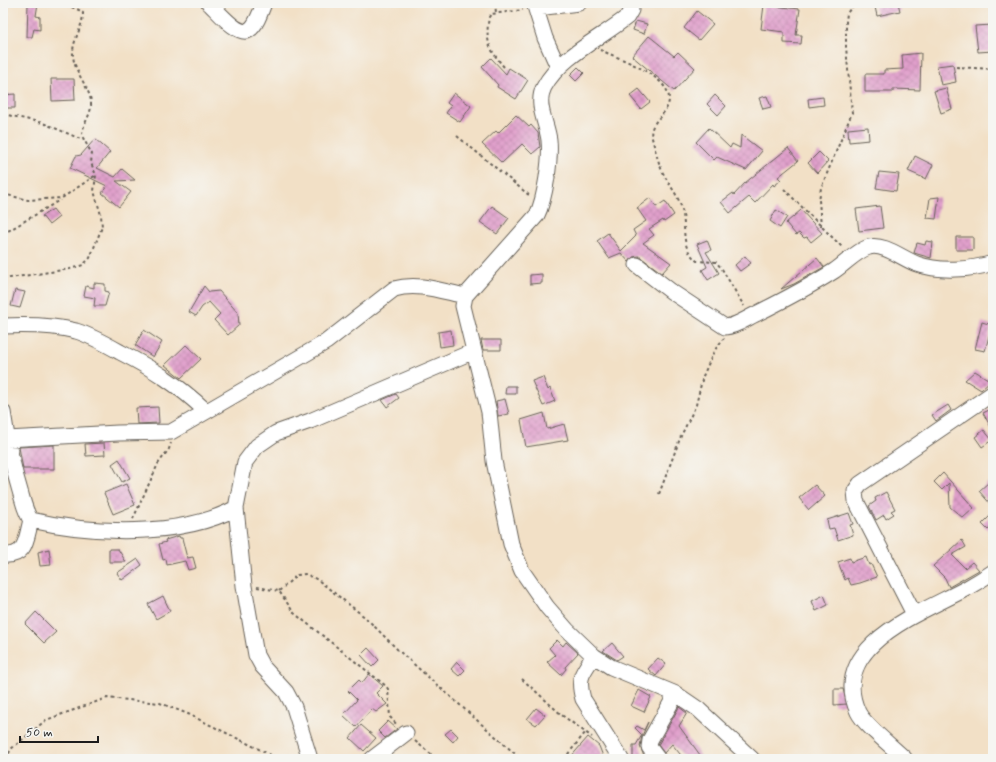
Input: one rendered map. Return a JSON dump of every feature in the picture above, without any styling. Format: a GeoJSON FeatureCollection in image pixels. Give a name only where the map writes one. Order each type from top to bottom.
{"type":"FeatureCollection","features":[{"type":"Feature","properties":{"kind":"street"},"geometry":{"type":"LineString","coordinates":[[209,3],[235,28],[245,32],[250,30],[255,23],[264,3]]}},
{"type":"Feature","properties":{"kind":"street"},"geometry":{"type":"LineString","coordinates":[[558,67],[545,38],[536,6],[579,3]]}},
{"type":"Feature","properties":{"kind":"street"},"geometry":{"type":"LineString","coordinates":[[630,3],[631,10],[628,17],[558,67],[544,87],[540,98],[549,140],[541,206],[537,215],[465,296],[464,306],[485,392],[494,461],[511,544],[516,560],[548,607],[567,630],[594,656],[611,667],[676,694],[698,709],[752,759]]}},
{"type":"Feature","properties":{"kind":"street"},"geometry":{"type":"LineString","coordinates":[[637,265],[672,292],[718,324],[725,327],[734,326],[834,271],[864,249],[871,246],[891,252],[918,264],[939,268],[961,268],[993,263]]}},
{"type":"Feature","properties":{"kind":"street"},"geometry":{"type":"LineString","coordinates":[[7,439],[118,433],[171,432],[179,429],[206,411],[326,342],[394,289],[407,285],[420,285],[465,296]]}},
{"type":"Feature","properties":{"kind":"street"},"geometry":{"type":"LineString","coordinates":[[3,326],[52,327],[92,336],[155,370],[183,390],[206,411]]}},
{"type":"Feature","properties":{"kind":"street"},"geometry":{"type":"LineString","coordinates":[[310,759],[294,707],[286,692],[262,666],[256,655],[244,586],[236,508],[245,462],[257,446],[276,433],[318,418],[474,351]]}},
{"type":"Feature","properties":{"kind":"street"},"geometry":{"type":"LineString","coordinates":[[914,614],[856,501],[855,491],[860,484],[993,393]]}},
{"type":"Feature","properties":{"kind":"street"},"geometry":{"type":"LineString","coordinates":[[3,412],[7,439],[27,514],[31,520],[64,526],[127,531],[199,523],[222,516],[236,508]]}},
{"type":"Feature","properties":{"kind":"street"},"geometry":{"type":"LineString","coordinates":[[3,555],[12,556],[18,554],[23,547],[31,520]]}},
{"type":"Feature","properties":{"kind":"street"},"geometry":{"type":"LineString","coordinates":[[905,759],[859,714],[854,701],[852,681],[859,661],[871,645],[914,614],[967,588],[993,572]]}},
{"type":"Feature","properties":{"kind":"street"},"geometry":{"type":"LineString","coordinates":[[594,656],[581,674],[579,680],[582,699],[622,759]]}},
{"type":"Feature","properties":{"kind":"street"},"geometry":{"type":"LineString","coordinates":[[658,759],[649,746],[650,740],[676,694]]}},
{"type":"Feature","properties":{"kind":"street"},"geometry":{"type":"LineString","coordinates":[[372,759],[406,733]]}},
{"type":"Feature","properties":{"kind":"path"},"geometry":{"type":"LineString","coordinates":[[3,279],[70,269],[83,265],[90,258],[102,227],[99,206],[94,191],[96,175],[91,163],[92,154],[83,140],[82,132],[91,109],[92,102],[79,78],[73,55],[74,43],[82,26],[83,13],[62,3]]}},
{"type":"Feature","properties":{"kind":"path"},"geometry":{"type":"LineString","coordinates":[[495,3],[496,13]]}},
{"type":"Feature","properties":{"kind":"path"},"geometry":{"type":"LineString","coordinates":[[821,227],[819,200],[821,188],[852,113],[846,22],[847,13],[855,3]]}},
{"type":"Feature","properties":{"kind":"path"},"geometry":{"type":"LineString","coordinates":[[504,67],[491,51],[488,43],[489,17],[491,14],[536,6]]}},
{"type":"Feature","properties":{"kind":"path"},"geometry":{"type":"LineString","coordinates":[[587,46],[636,65],[660,81],[668,90],[670,100],[667,107],[652,125],[652,137],[662,172],[683,212],[684,237],[689,253],[697,261],[716,262],[722,269],[750,317]]}},
{"type":"Feature","properties":{"kind":"path"},"geometry":{"type":"LineString","coordinates":[[956,67],[993,69]]}},
{"type":"Feature","properties":{"kind":"path"},"geometry":{"type":"LineString","coordinates":[[3,114],[43,123],[83,140]]}},
{"type":"Feature","properties":{"kind":"path"},"geometry":{"type":"LineString","coordinates":[[457,136],[541,206]]}},
{"type":"Feature","properties":{"kind":"path"},"geometry":{"type":"LineString","coordinates":[[3,234],[62,198],[96,175]]}},
{"type":"Feature","properties":{"kind":"path"},"geometry":{"type":"LineString","coordinates":[[784,189],[853,257]]}},
{"type":"Feature","properties":{"kind":"path"},"geometry":{"type":"LineString","coordinates":[[3,194],[28,200],[62,198]]}},
{"type":"Feature","properties":{"kind":"path"},"geometry":{"type":"LineString","coordinates":[[659,494],[681,436],[696,405],[706,370],[714,351],[734,326]]}},
{"type":"Feature","properties":{"kind":"path"},"geometry":{"type":"LineString","coordinates":[[127,531],[158,464],[169,449],[171,432]]}},
{"type":"Feature","properties":{"kind":"path"},"geometry":{"type":"LineString","coordinates":[[279,591],[297,575],[306,574],[318,580],[366,618],[405,657],[521,759]]}},
{"type":"Feature","properties":{"kind":"path"},"geometry":{"type":"LineString","coordinates":[[244,586],[279,591],[294,613],[388,689],[390,717],[406,733],[437,759]]}},
{"type":"Feature","properties":{"kind":"path"},"geometry":{"type":"LineString","coordinates":[[522,679],[563,716],[596,740]]}},
{"type":"Feature","properties":{"kind":"path"},"geometry":{"type":"LineString","coordinates":[[6,759],[11,749],[46,720],[107,698],[160,703],[188,714],[279,759]]}},
{"type":"Feature","properties":{"kind":"path"},"geometry":{"type":"LineString","coordinates":[[564,759],[585,733]]}},
{"type":"Feature","properties":{"kind":"building"},"geometry":{"type":"Polygon","coordinates":[[[28,3],[38,3],[36,16],[40,17],[40,30],[34,29],[32,37],[27,37],[28,3]]]}},
{"type":"Feature","properties":{"kind":"building"},"geometry":{"type":"Polygon","coordinates":[[[898,3],[900,11],[877,16],[875,7],[898,3]]]}},
{"type":"Feature","properties":{"kind":"building"},"geometry":{"type":"Polygon","coordinates":[[[764,5],[800,9],[796,35],[802,35],[801,44],[784,43],[784,32],[761,29],[764,5]]]}},
{"type":"Feature","properties":{"kind":"building"},"geometry":{"type":"Polygon","coordinates":[[[697,11],[713,24],[699,40],[684,28],[697,11]]]}},
{"type":"Feature","properties":{"kind":"building"},"geometry":{"type":"Polygon","coordinates":[[[636,21],[647,24],[644,34],[633,30],[636,21]]]}},
{"type":"Feature","properties":{"kind":"building"},"geometry":{"type":"Polygon","coordinates":[[[993,25],[993,51],[978,52],[975,26],[993,25]]]}},
{"type":"Feature","properties":{"kind":"building"},"geometry":{"type":"Polygon","coordinates":[[[649,36],[674,56],[678,52],[695,68],[674,91],[632,56],[649,36]]]}},
{"type":"Feature","properties":{"kind":"building"},"geometry":{"type":"Polygon","coordinates":[[[921,53],[920,90],[893,89],[893,92],[865,92],[865,74],[884,74],[884,70],[903,69],[902,55],[921,53]]]}},
{"type":"Feature","properties":{"kind":"building"},"geometry":{"type":"Polygon","coordinates":[[[491,58],[506,74],[509,68],[528,80],[516,99],[497,87],[498,85],[482,67],[491,58]]]}},
{"type":"Feature","properties":{"kind":"building"},"geometry":{"type":"Polygon","coordinates":[[[953,64],[956,82],[941,85],[937,66],[953,64]]]}},
{"type":"Feature","properties":{"kind":"building"},"geometry":{"type":"Polygon","coordinates":[[[578,67],[584,73],[576,81],[570,75],[578,67]]]}},
{"type":"Feature","properties":{"kind":"building"},"geometry":{"type":"Polygon","coordinates":[[[51,79],[74,79],[75,100],[52,101],[51,79]]]}},
{"type":"Feature","properties":{"kind":"building"},"geometry":{"type":"Polygon","coordinates":[[[946,88],[952,109],[941,113],[934,91],[946,88]]]}},
{"type":"Feature","properties":{"kind":"building"},"geometry":{"type":"Polygon","coordinates":[[[639,89],[650,102],[641,109],[630,96],[639,89]]]}},
{"type":"Feature","properties":{"kind":"building"},"geometry":{"type":"Polygon","coordinates":[[[454,93],[471,106],[460,122],[446,113],[451,106],[447,103],[454,93]]]}},
{"type":"Feature","properties":{"kind":"building"},"geometry":{"type":"Polygon","coordinates":[[[15,94],[15,108],[3,108],[3,95],[15,94]]]}},
{"type":"Feature","properties":{"kind":"building"},"geometry":{"type":"Polygon","coordinates":[[[715,95],[726,106],[718,115],[707,104],[715,95]]]}},
{"type":"Feature","properties":{"kind":"building"},"geometry":{"type":"Polygon","coordinates":[[[767,96],[771,107],[763,109],[759,98],[767,96]]]}},
{"type":"Feature","properties":{"kind":"building"},"geometry":{"type":"Polygon","coordinates":[[[823,97],[824,105],[809,107],[808,99],[823,97]]]}},
{"type":"Feature","properties":{"kind":"building"},"geometry":{"type":"Polygon","coordinates":[[[516,115],[529,127],[531,125],[538,133],[540,147],[532,154],[522,144],[502,163],[482,144],[496,131],[498,133],[516,115]]]}},
{"type":"Feature","properties":{"kind":"building"},"geometry":{"type":"Polygon","coordinates":[[[868,127],[869,140],[849,142],[848,129],[868,127]]]}},
{"type":"Feature","properties":{"kind":"building"},"geometry":{"type":"Polygon","coordinates":[[[709,128],[730,148],[732,144],[740,148],[741,135],[762,151],[746,170],[717,157],[714,160],[696,142],[709,128]]]}},
{"type":"Feature","properties":{"kind":"building"},"geometry":{"type":"Polygon","coordinates":[[[95,139],[110,152],[97,168],[115,177],[122,169],[135,180],[116,181],[131,192],[119,207],[102,193],[107,186],[70,168],[76,156],[81,155],[95,139]]]}},
{"type":"Feature","properties":{"kind":"building"},"geometry":{"type":"Polygon","coordinates":[[[788,148],[798,161],[778,177],[781,180],[774,186],[773,184],[755,203],[749,197],[730,213],[721,202],[733,193],[734,195],[745,183],[788,148]]]}},
{"type":"Feature","properties":{"kind":"building"},"geometry":{"type":"Polygon","coordinates":[[[819,152],[828,161],[817,173],[808,163],[819,152]]]}},
{"type":"Feature","properties":{"kind":"building"},"geometry":{"type":"Polygon","coordinates":[[[915,156],[933,165],[926,179],[908,171],[915,156]]]}},
{"type":"Feature","properties":{"kind":"building"},"geometry":{"type":"Polygon","coordinates":[[[879,172],[899,174],[896,191],[876,188],[879,172]]]}},
{"type":"Feature","properties":{"kind":"building"},"geometry":{"type":"Polygon","coordinates":[[[939,197],[936,219],[927,218],[930,198],[939,197]]]}},
{"type":"Feature","properties":{"kind":"building"},"geometry":{"type":"Polygon","coordinates":[[[650,198],[656,207],[665,201],[674,215],[664,222],[663,220],[649,229],[654,235],[643,243],[671,263],[662,273],[639,256],[633,257],[629,262],[621,253],[609,258],[597,241],[608,233],[621,251],[636,236],[633,230],[646,221],[637,208],[650,198]]]}},
{"type":"Feature","properties":{"kind":"building"},"geometry":{"type":"Polygon","coordinates":[[[492,206],[509,218],[497,234],[480,222],[492,206]]]}},
{"type":"Feature","properties":{"kind":"building"},"geometry":{"type":"Polygon","coordinates":[[[880,206],[883,228],[859,231],[856,209],[880,206]]]}},
{"type":"Feature","properties":{"kind":"building"},"geometry":{"type":"Polygon","coordinates":[[[53,209],[59,217],[49,225],[42,216],[53,209]]]}},
{"type":"Feature","properties":{"kind":"building"},"geometry":{"type":"Polygon","coordinates":[[[776,210],[787,217],[780,228],[770,221],[776,210]]]}},
{"type":"Feature","properties":{"kind":"building"},"geometry":{"type":"Polygon","coordinates":[[[801,210],[822,233],[811,242],[807,237],[804,238],[799,233],[796,235],[786,223],[801,210]]]}},
{"type":"Feature","properties":{"kind":"building"},"geometry":{"type":"Polygon","coordinates":[[[956,237],[973,237],[973,250],[956,250],[956,237]]]}},
{"type":"Feature","properties":{"kind":"building"},"geometry":{"type":"Polygon","coordinates":[[[707,240],[711,250],[706,252],[719,273],[708,280],[702,270],[707,267],[697,244],[707,240]]]}},
{"type":"Feature","properties":{"kind":"building"},"geometry":{"type":"Polygon","coordinates":[[[926,241],[933,242],[931,258],[914,253],[917,243],[925,245],[926,241]]]}},
{"type":"Feature","properties":{"kind":"building"},"geometry":{"type":"Polygon","coordinates":[[[745,256],[751,263],[740,271],[735,265],[745,256]]]}},
{"type":"Feature","properties":{"kind":"building"},"geometry":{"type":"Polygon","coordinates":[[[817,258],[824,267],[794,284],[781,289],[817,258]]]}},
{"type":"Feature","properties":{"kind":"building"},"geometry":{"type":"Polygon","coordinates":[[[542,274],[542,283],[530,284],[530,275],[542,274]]]}},
{"type":"Feature","properties":{"kind":"building"},"geometry":{"type":"Polygon","coordinates":[[[94,283],[105,284],[105,291],[109,292],[105,306],[94,306],[95,298],[84,296],[86,286],[94,288],[94,283]]]}},
{"type":"Feature","properties":{"kind":"building"},"geometry":{"type":"Polygon","coordinates":[[[204,286],[209,292],[219,291],[238,313],[239,325],[228,335],[214,320],[220,314],[209,302],[202,307],[196,316],[189,312],[204,286]]]}},
{"type":"Feature","properties":{"kind":"building"},"geometry":{"type":"Polygon","coordinates":[[[15,290],[25,292],[20,308],[11,306],[15,290]]]}},
{"type":"Feature","properties":{"kind":"building"},"geometry":{"type":"Polygon","coordinates":[[[982,322],[992,325],[985,351],[975,349],[982,322]]]}},
{"type":"Feature","properties":{"kind":"building"},"geometry":{"type":"Polygon","coordinates":[[[144,330],[162,342],[153,357],[135,345],[144,330]]]}},
{"type":"Feature","properties":{"kind":"building"},"geometry":{"type":"Polygon","coordinates":[[[451,330],[453,345],[440,347],[438,332],[451,330]]]}},
{"type":"Feature","properties":{"kind":"building"},"geometry":{"type":"Polygon","coordinates":[[[481,340],[501,340],[501,350],[483,350],[481,340]]]}},
{"type":"Feature","properties":{"kind":"building"},"geometry":{"type":"Polygon","coordinates":[[[186,345],[201,359],[181,378],[165,365],[186,345]]]}},
{"type":"Feature","properties":{"kind":"building"},"geometry":{"type":"Polygon","coordinates":[[[975,371],[991,381],[981,390],[965,380],[975,371]]]}},
{"type":"Feature","properties":{"kind":"building"},"geometry":{"type":"Polygon","coordinates":[[[543,377],[548,390],[550,388],[555,401],[543,406],[532,381],[543,377]]]}},
{"type":"Feature","properties":{"kind":"building"},"geometry":{"type":"Polygon","coordinates":[[[506,386],[516,386],[516,394],[505,394],[506,386]]]}},
{"type":"Feature","properties":{"kind":"building"},"geometry":{"type":"Polygon","coordinates":[[[396,394],[399,398],[387,407],[382,400],[396,394]]]}},
{"type":"Feature","properties":{"kind":"building"},"geometry":{"type":"Polygon","coordinates":[[[505,399],[509,414],[498,416],[496,401],[505,399]]]}},
{"type":"Feature","properties":{"kind":"building"},"geometry":{"type":"Polygon","coordinates":[[[948,405],[951,410],[936,421],[932,415],[948,405]]]}},
{"type":"Feature","properties":{"kind":"building"},"geometry":{"type":"Polygon","coordinates":[[[158,407],[159,423],[137,424],[136,408],[158,407]]]}},
{"type":"Feature","properties":{"kind":"building"},"geometry":{"type":"Polygon","coordinates":[[[993,408],[993,431],[983,413],[993,408]]]}},
{"type":"Feature","properties":{"kind":"building"},"geometry":{"type":"Polygon","coordinates":[[[544,413],[547,429],[564,424],[568,440],[526,447],[521,420],[544,413]]]}},
{"type":"Feature","properties":{"kind":"building"},"geometry":{"type":"Polygon","coordinates":[[[984,430],[992,440],[982,447],[975,437],[984,430]]]}},
{"type":"Feature","properties":{"kind":"building"},"geometry":{"type":"Polygon","coordinates":[[[104,443],[105,455],[86,456],[85,444],[104,443]]]}},
{"type":"Feature","properties":{"kind":"building"},"geometry":{"type":"Polygon","coordinates":[[[54,445],[54,469],[23,469],[19,447],[54,445]]]}},
{"type":"Feature","properties":{"kind":"building"},"geometry":{"type":"Polygon","coordinates":[[[119,459],[130,478],[122,482],[112,464],[119,459]]]}},
{"type":"Feature","properties":{"kind":"building"},"geometry":{"type":"Polygon","coordinates":[[[943,473],[974,508],[963,518],[950,507],[949,483],[942,490],[934,482],[943,473]]]}},
{"type":"Feature","properties":{"kind":"building"},"geometry":{"type":"Polygon","coordinates":[[[989,482],[993,486],[993,507],[979,491],[989,482]]]}},
{"type":"Feature","properties":{"kind":"building"},"geometry":{"type":"Polygon","coordinates":[[[126,484],[135,505],[113,514],[104,493],[126,484]]]}},
{"type":"Feature","properties":{"kind":"building"},"geometry":{"type":"Polygon","coordinates":[[[815,485],[825,496],[809,510],[799,498],[815,485]]]}},
{"type":"Feature","properties":{"kind":"building"},"geometry":{"type":"Polygon","coordinates":[[[886,492],[895,509],[891,511],[894,514],[886,519],[884,515],[876,520],[869,506],[876,501],[875,498],[886,492]]]}},
{"type":"Feature","properties":{"kind":"building"},"geometry":{"type":"Polygon","coordinates":[[[849,513],[853,524],[850,525],[853,535],[838,540],[834,528],[829,529],[827,520],[849,513]]]}},
{"type":"Feature","properties":{"kind":"building"},"geometry":{"type":"Polygon","coordinates":[[[993,513],[993,525],[988,530],[982,524],[993,513]]]}},
{"type":"Feature","properties":{"kind":"building"},"geometry":{"type":"Polygon","coordinates":[[[179,536],[182,538],[187,558],[193,557],[196,568],[188,570],[185,561],[167,565],[166,559],[163,560],[159,544],[166,542],[165,540],[179,536]]]}},
{"type":"Feature","properties":{"kind":"building"},"geometry":{"type":"Polygon","coordinates":[[[962,540],[966,547],[952,555],[965,568],[972,562],[979,570],[949,587],[945,578],[933,566],[962,540]]]}},
{"type":"Feature","properties":{"kind":"building"},"geometry":{"type":"Polygon","coordinates":[[[49,549],[51,565],[40,566],[38,552],[49,549]]]}},
{"type":"Feature","properties":{"kind":"building"},"geometry":{"type":"Polygon","coordinates":[[[109,549],[118,549],[126,562],[109,562],[109,549]]]}},
{"type":"Feature","properties":{"kind":"building"},"geometry":{"type":"Polygon","coordinates":[[[866,557],[869,565],[871,564],[877,577],[851,585],[848,578],[845,580],[838,562],[850,558],[851,562],[866,557]]]}},
{"type":"Feature","properties":{"kind":"building"},"geometry":{"type":"Polygon","coordinates":[[[138,559],[142,565],[122,580],[117,573],[138,559]]]}},
{"type":"Feature","properties":{"kind":"building"},"geometry":{"type":"Polygon","coordinates":[[[824,595],[828,605],[816,611],[812,601],[824,595]]]}},
{"type":"Feature","properties":{"kind":"building"},"geometry":{"type":"Polygon","coordinates":[[[163,596],[170,611],[156,619],[148,604],[163,596]]]}},
{"type":"Feature","properties":{"kind":"building"},"geometry":{"type":"Polygon","coordinates":[[[36,612],[56,632],[44,643],[25,624],[36,612]]]}},
{"type":"Feature","properties":{"kind":"building"},"geometry":{"type":"Polygon","coordinates":[[[557,640],[563,646],[566,642],[578,653],[565,667],[566,669],[561,675],[547,662],[555,655],[549,648],[557,640]]]}},
{"type":"Feature","properties":{"kind":"building"},"geometry":{"type":"Polygon","coordinates":[[[612,643],[623,656],[617,660],[603,651],[612,643]]]}},
{"type":"Feature","properties":{"kind":"building"},"geometry":{"type":"Polygon","coordinates":[[[368,648],[379,660],[372,667],[361,655],[368,648]]]}},
{"type":"Feature","properties":{"kind":"building"},"geometry":{"type":"Polygon","coordinates":[[[658,658],[666,664],[656,676],[648,669],[658,658]]]}},
{"type":"Feature","properties":{"kind":"building"},"geometry":{"type":"Polygon","coordinates":[[[457,662],[465,670],[459,676],[451,669],[457,662]]]}},
{"type":"Feature","properties":{"kind":"building"},"geometry":{"type":"Polygon","coordinates":[[[369,674],[383,686],[376,693],[387,704],[376,712],[372,709],[356,727],[343,715],[357,700],[348,691],[359,680],[362,683],[369,674]]]}},
{"type":"Feature","properties":{"kind":"building"},"geometry":{"type":"Polygon","coordinates":[[[834,689],[843,689],[847,704],[834,705],[834,689]]]}},
{"type":"Feature","properties":{"kind":"building"},"geometry":{"type":"Polygon","coordinates":[[[639,690],[651,697],[644,712],[631,706],[639,690]]]}},
{"type":"Feature","properties":{"kind":"building"},"geometry":{"type":"Polygon","coordinates":[[[679,707],[687,713],[679,726],[703,759],[684,759],[672,744],[664,753],[658,745],[679,707]]]}},
{"type":"Feature","properties":{"kind":"building"},"geometry":{"type":"Polygon","coordinates":[[[536,708],[545,715],[536,725],[527,719],[536,708]]]}},
{"type":"Feature","properties":{"kind":"building"},"geometry":{"type":"Polygon","coordinates":[[[388,721],[397,729],[385,738],[378,731],[388,721]]]}},
{"type":"Feature","properties":{"kind":"building"},"geometry":{"type":"Polygon","coordinates":[[[648,722],[642,736],[640,746],[645,759],[633,759],[633,745],[636,745],[642,735],[635,728],[637,726],[644,730],[648,722]]]}},
{"type":"Feature","properties":{"kind":"building"},"geometry":{"type":"Polygon","coordinates":[[[361,725],[376,738],[364,751],[350,738],[361,725]]]}},
{"type":"Feature","properties":{"kind":"building"},"geometry":{"type":"Polygon","coordinates":[[[451,729],[458,736],[453,742],[445,734],[451,729]]]}},
{"type":"Feature","properties":{"kind":"building"},"geometry":{"type":"Polygon","coordinates":[[[588,737],[599,746],[604,759],[569,759],[588,737]]]}}]}
